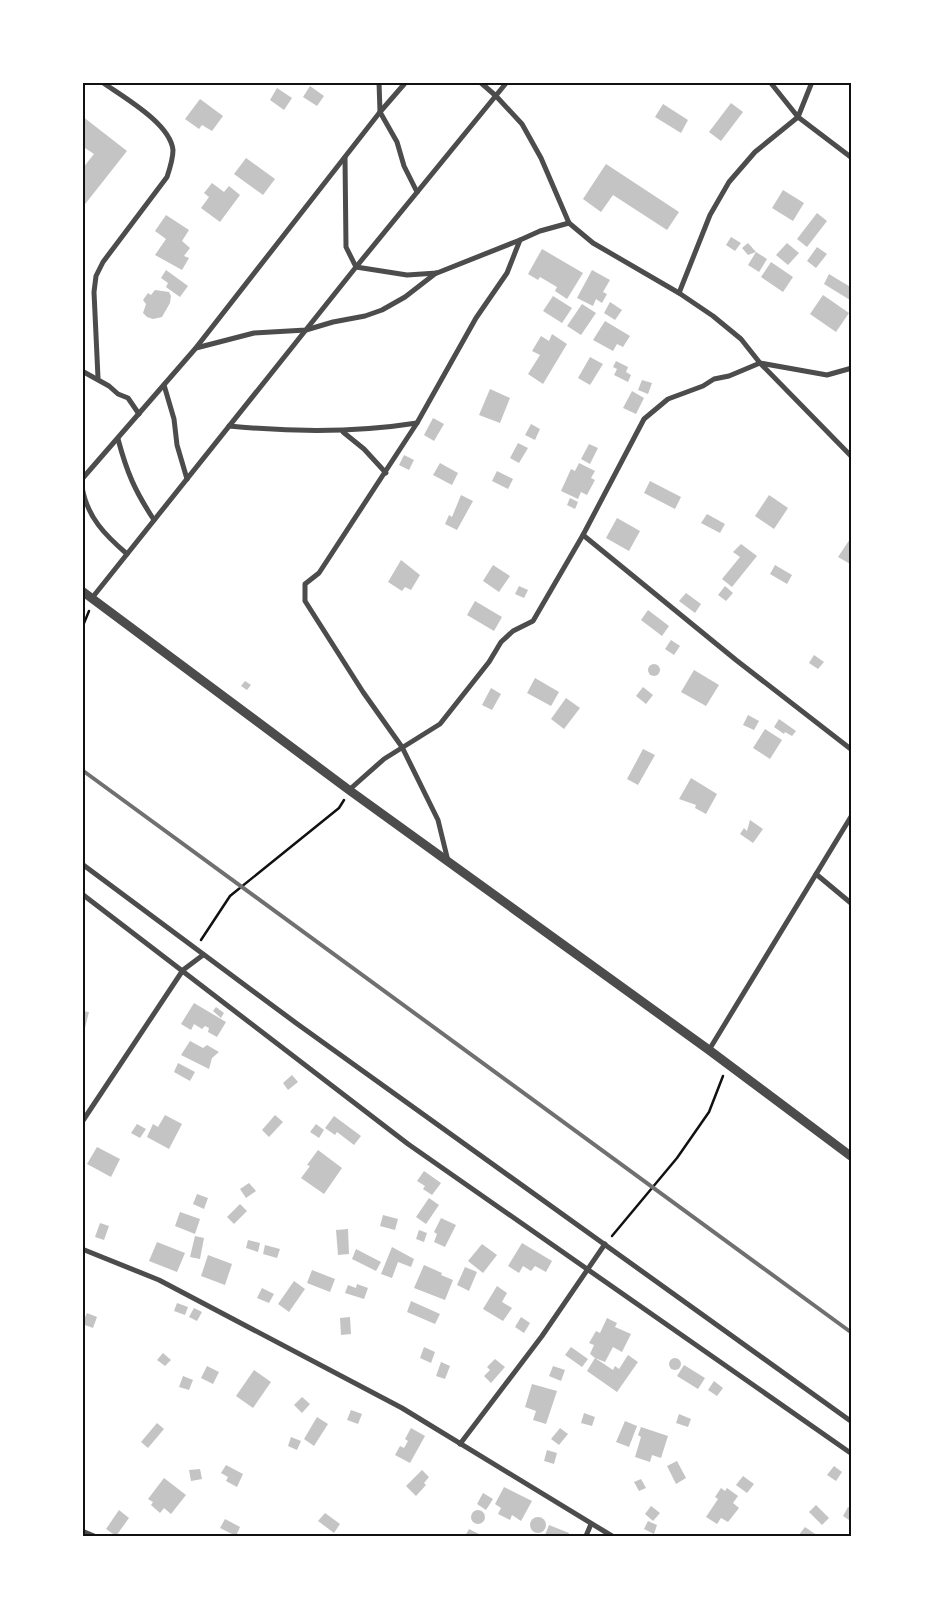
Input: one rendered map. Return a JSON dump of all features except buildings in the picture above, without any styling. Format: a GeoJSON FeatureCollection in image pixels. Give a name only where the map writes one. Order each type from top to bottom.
{"type":"FeatureCollection","features":[{"type":"Feature","properties":{"kind":"street"},"geometry":{"type":"LineString","coordinates":[[98,378],[94,292],[96,276],[103,262],[167,177],[173,150],[162,127],[102,82]]}},
{"type":"Feature","properties":{"kind":"street"},"geometry":{"type":"LineString","coordinates":[[379,82],[380,112],[397,142],[404,166],[417,192]]}},
{"type":"Feature","properties":{"kind":"street"},"geometry":{"type":"LineString","coordinates":[[82,479],[195,348],[380,112],[406,82]]}},
{"type":"Feature","properties":{"kind":"street"},"geometry":{"type":"LineString","coordinates":[[480,82],[522,124],[541,158],[570,223],[593,243],[679,293],[713,316],[741,339],[760,364],[852,457]]}},
{"type":"Feature","properties":{"kind":"street"},"geometry":{"type":"LineString","coordinates":[[92,598],[356,267],[507,82]]}},
{"type":"Feature","properties":{"kind":"street"},"geometry":{"type":"LineString","coordinates":[[770,82],[798,117],[852,158]]}},
{"type":"Feature","properties":{"kind":"street"},"geometry":{"type":"LineString","coordinates":[[679,293],[710,215],[729,182],[755,152],[798,117],[812,82]]}},
{"type":"Feature","properties":{"kind":"street"},"geometry":{"type":"LineString","coordinates":[[345,157],[346,247],[356,267]]}},
{"type":"Feature","properties":{"kind":"street"},"geometry":{"type":"LineString","coordinates":[[195,348],[254,333],[306,330],[382,310],[405,297],[437,273],[540,231],[570,223]]}},
{"type":"Feature","properties":{"kind":"street"},"geometry":{"type":"LineString","coordinates":[[448,861],[438,820],[402,747],[363,692],[305,601],[305,584],[319,573],[386,473],[476,318],[507,273],[520,240]]}},
{"type":"Feature","properties":{"kind":"street"},"geometry":{"type":"LineString","coordinates":[[356,267],[407,275],[437,273]]}},
{"type":"Feature","properties":{"kind":"street"},"geometry":{"type":"LineString","coordinates":[[349,790],[384,759],[440,724],[489,662],[501,642],[513,631],[533,621],[583,535],[644,419],[668,399],[703,386],[714,379],[729,376],[760,364],[827,375],[852,368]]}},
{"type":"Feature","properties":{"kind":"street"},"geometry":{"type":"LineString","coordinates":[[82,371],[98,378],[118,394],[128,398],[139,414]]}},
{"type":"Feature","properties":{"kind":"street"},"geometry":{"type":"LineString","coordinates":[[164,385],[174,419],[177,446],[187,479]]}},
{"type":"Feature","properties":{"kind":"street"},"geometry":{"type":"LineString","coordinates":[[229,426],[271,430],[366,431],[416,423]]}},
{"type":"Feature","properties":{"kind":"street"},"geometry":{"type":"LineString","coordinates":[[342,431],[364,449],[386,473]]}},
{"type":"Feature","properties":{"kind":"street"},"geometry":{"type":"LineString","coordinates":[[118,439],[130,480],[154,520]]}},
{"type":"Feature","properties":{"kind":"street"},"geometry":{"type":"LineString","coordinates":[[82,488],[85,502],[92,518],[106,536],[127,554]]}},
{"type":"Feature","properties":{"kind":"street"},"geometry":{"type":"LineString","coordinates":[[583,535],[736,660],[852,750]]}},
{"type":"Feature","properties":{"kind":"street"},"geometry":{"type":"LineString","coordinates":[[82,591],[349,790],[709,1050],[852,1157]]}},
{"type":"Feature","properties":{"kind":"street"},"geometry":{"type":"LineString","coordinates":[[709,1050],[852,815]]}},
{"type":"Feature","properties":{"kind":"street"},"geometry":{"type":"LineString","coordinates":[[82,864],[203,955],[852,1422]]}},
{"type":"Feature","properties":{"kind":"street"},"geometry":{"type":"LineString","coordinates":[[816,874],[852,904]]}},
{"type":"Feature","properties":{"kind":"street"},"geometry":{"type":"LineString","coordinates":[[82,894],[408,1144],[587,1271],[852,1454]]}},
{"type":"Feature","properties":{"kind":"street"},"geometry":{"type":"LineString","coordinates":[[82,1122],[183,970],[203,955]]}},
{"type":"Feature","properties":{"kind":"street"},"geometry":{"type":"LineString","coordinates":[[460,1444],[542,1336],[605,1244]]}},
{"type":"Feature","properties":{"kind":"street"},"geometry":{"type":"LineString","coordinates":[[82,1248],[159,1280],[402,1408],[612,1536]]}},
{"type":"Feature","properties":{"kind":"street"},"geometry":{"type":"LineString","coordinates":[[586,1536],[591,1524]]}},
{"type":"Feature","properties":{"kind":"street"},"geometry":{"type":"LineString","coordinates":[[82,1531],[94,1536]]}},
{"type":"Feature","properties":{"kind":"path"},"geometry":{"type":"LineString","coordinates":[[82,628],[92,598]]}},
{"type":"Feature","properties":{"kind":"path"},"geometry":{"type":"LineString","coordinates":[[195,949],[230,896],[339,808],[349,790]]}},
{"type":"Feature","properties":{"kind":"path"},"geometry":{"type":"LineString","coordinates":[[605,1244],[677,1158],[704,1119],[728,1065]]}},
{"type":"Feature","properties":{"kind":"railway"},"geometry":{"type":"LineString","coordinates":[[82,770],[852,1333]]}}]}
